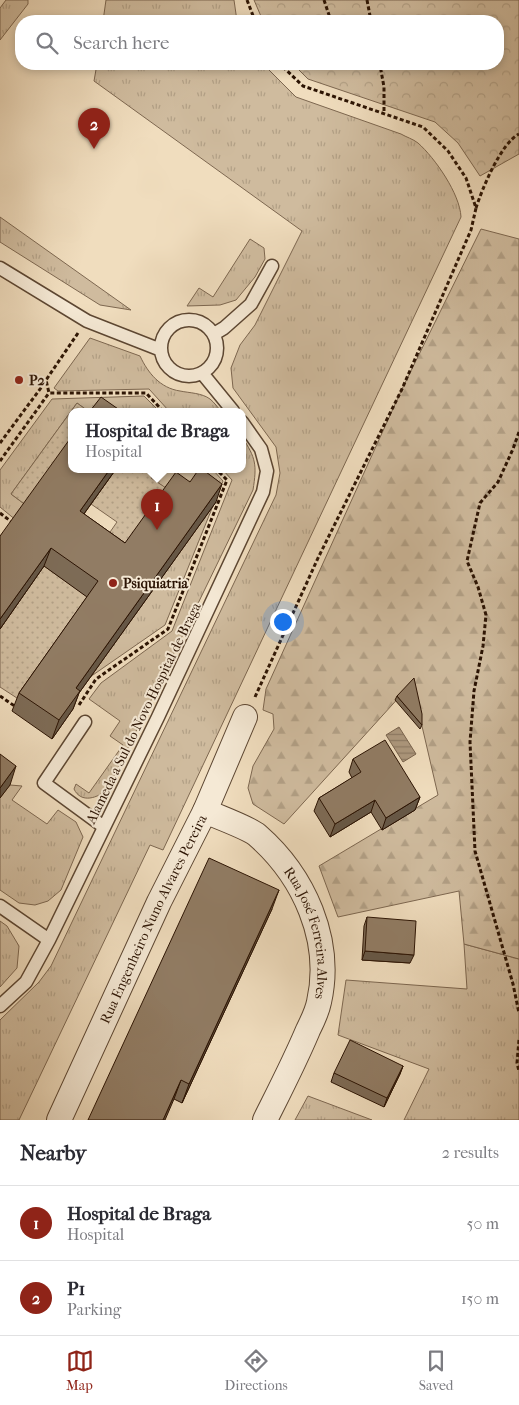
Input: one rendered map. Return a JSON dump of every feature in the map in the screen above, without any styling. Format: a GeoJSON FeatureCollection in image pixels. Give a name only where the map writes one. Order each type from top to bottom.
{"type":"FeatureCollection","features":[{"type":"Feature","properties":{"kind":"street","name":"Rua Engenheiro Nuno Alvares Pereira"},"geometry":{"type":"LineString","coordinates":[[60,1120],[159,902],[205,811],[245,717]]}},
{"type":"Feature","properties":{"kind":"street","name":"Rua José Ferreira Alves"},"geometry":{"type":"LineString","coordinates":[[205,811],[256,834],[277,856],[296,880],[310,906],[320,939],[323,970],[319,1003],[300,1050],[265,1120]]}},
{"type":"Feature","properties":{"kind":"lane"},"geometry":{"type":"LineString","coordinates":[[214,334],[224,328],[251,304],[272,266]]}},
{"type":"Feature","properties":{"kind":"lane"},"geometry":{"type":"LineString","coordinates":[[0,268],[87,321],[160,350]]}},
{"type":"Feature","properties":{"kind":"lane"},"geometry":{"type":"LineString","coordinates":[[183,320],[194,320],[207,326],[214,334],[217,343],[216,356],[212,365],[202,374],[180,375],[164,362],[160,350],[162,338],[173,324],[183,320]]}},
{"type":"Feature","properties":{"kind":"lane"},"geometry":{"type":"LineString","coordinates":[[202,374],[230,408]]}},
{"type":"Feature","properties":{"kind":"lane","name":"Alameda a Sul do Novo Hospital de Braga"},"geometry":{"type":"LineString","coordinates":[[0,1006],[26,982],[49,940],[174,683],[263,492],[267,471],[261,450],[246,428]]}},
{"type":"Feature","properties":{"kind":"lane"},"geometry":{"type":"LineString","coordinates":[[85,722],[44,783],[104,827]]}},
{"type":"Feature","properties":{"kind":"lane"},"geometry":{"type":"LineString","coordinates":[[0,906],[49,940]]}},
{"type":"Feature","properties":{"kind":"path"},"geometry":{"type":"LineString","coordinates":[[247,0],[253,15]]}},
{"type":"Feature","properties":{"kind":"path"},"geometry":{"type":"LineString","coordinates":[[324,0],[329,15]]}},
{"type":"Feature","properties":{"kind":"path"},"geometry":{"type":"LineString","coordinates":[[367,0],[370,15]]}},
{"type":"Feature","properties":{"kind":"path"},"geometry":{"type":"LineString","coordinates":[[287,70],[304,86],[424,127],[448,151],[466,178],[476,208]]}},
{"type":"Feature","properties":{"kind":"path"},"geometry":{"type":"LineString","coordinates":[[380,70],[384,86],[384,113]]}},
{"type":"Feature","properties":{"kind":"path"},"geometry":{"type":"LineString","coordinates":[[245,717],[318,558],[402,389],[470,230],[481,192],[506,144],[519,134]]}},
{"type":"Feature","properties":{"kind":"path"},"geometry":{"type":"LineString","coordinates":[[0,443],[87,321]]}},
{"type":"Feature","properties":{"kind":"path"},"geometry":{"type":"LineString","coordinates":[[0,461],[49,393],[46,380]]}},
{"type":"Feature","properties":{"kind":"path"},"geometry":{"type":"LineString","coordinates":[[49,393],[146,393],[160,408]]}},
{"type":"Feature","properties":{"kind":"path"},"geometry":{"type":"LineString","coordinates":[[519,432],[498,482],[480,503],[467,561],[478,587],[486,615],[483,646],[474,692],[470,742],[475,851],[514,984],[519,1013]]}},
{"type":"Feature","properties":{"kind":"path"},"geometry":{"type":"LineString","coordinates":[[74,712],[96,679],[168,629],[227,480],[220,473]]}},
{"type":"Feature","properties":{"kind":"path"},"geometry":{"type":"LineString","coordinates":[[0,513],[13,523]]}},
{"type":"Feature","properties":{"kind":"path"},"geometry":{"type":"LineString","coordinates":[[0,696],[22,711]]}},
{"type":"Feature","properties":{"kind":"path"},"geometry":{"type":"LineString","coordinates":[[519,1040],[517,1063],[519,1071]]}},
{"type":"Feature","properties":{"kind":"green space"},"geometry":{"type":"Polygon","coordinates":[[[6,0],[28,0],[28,4],[19,15],[15,15],[15,21],[0,40],[0,8],[6,0]]]}},
{"type":"Feature","properties":{"kind":"green space"},"geometry":{"type":"Polygon","coordinates":[[[106,0],[234,0],[236,15],[104,15],[106,0]]]}},
{"type":"Feature","properties":{"kind":"green space"},"geometry":{"type":"Polygon","coordinates":[[[254,0],[519,0],[519,154],[480,176],[458,143],[435,122],[308,79],[299,70],[504,70],[504,15],[260,15],[254,0]]]}},
{"type":"Feature","properties":{"kind":"green space"},"geometry":{"type":"Polygon","coordinates":[[[96,70],[269,70],[296,97],[401,134],[418,143],[446,177],[460,208],[461,217],[163,850],[150,845],[19,1120],[0,1120],[0,1020],[39,982],[51,966],[276,495],[280,473],[276,447],[233,388],[231,368],[240,345],[255,325],[302,231],[94,81],[96,70]]]}},
{"type":"Feature","properties":{"kind":"green space"},"geometry":{"type":"Polygon","coordinates":[[[0,217],[131,310],[100,305],[0,242],[0,217]]]}},
{"type":"Feature","properties":{"kind":"green space"},"geometry":{"type":"Polygon","coordinates":[[[481,229],[519,239],[519,959],[464,944],[459,891],[338,917],[319,866],[438,795],[412,683],[284,824],[253,804],[248,788],[253,766],[274,729],[273,714],[263,710],[266,689],[402,389],[481,229]]]}},
{"type":"Feature","properties":{"kind":"green space"},"geometry":{"type":"Polygon","coordinates":[[[250,239],[264,248],[265,259],[255,277],[236,300],[220,305],[187,306],[199,288],[213,297],[250,239]]]}},
{"type":"Feature","properties":{"kind":"green space"},"geometry":{"type":"Polygon","coordinates":[[[90,338],[140,356],[151,374],[166,387],[200,394],[207,397],[218,408],[166,408],[149,389],[58,391],[54,388],[90,338]]]}},
{"type":"Feature","properties":{"kind":"green space"},"geometry":{"type":"Polygon","coordinates":[[[144,396],[156,408],[84,408],[77,403],[73,408],[68,408],[68,415],[11,494],[27,506],[17,521],[0,507],[0,470],[52,399],[144,396]]]}},
{"type":"Feature","properties":{"kind":"green space"},"geometry":{"type":"Polygon","coordinates":[[[77,403],[84,408],[73,408],[77,403]]]}},
{"type":"Feature","properties":{"kind":"green space"},"geometry":{"type":"Polygon","coordinates":[[[68,415],[68,450],[27,506],[11,494],[68,415]]]}},
{"type":"Feature","properties":{"kind":"green space"},"geometry":{"type":"Polygon","coordinates":[[[246,444],[253,456],[255,468],[253,490],[108,789],[95,797],[81,797],[74,789],[76,784],[89,793],[123,745],[110,736],[120,721],[89,699],[101,683],[172,631],[232,480],[226,473],[246,473],[246,444]]]}},
{"type":"Feature","properties":{"kind":"green space"},"geometry":{"type":"Polygon","coordinates":[[[113,473],[154,473],[151,478],[169,490],[118,561],[99,548],[117,522],[91,504],[113,473]]]}},
{"type":"Feature","properties":{"kind":"green space"},"geometry":{"type":"Polygon","coordinates":[[[154,473],[216,473],[223,481],[165,625],[90,677],[183,500],[151,478],[154,473]]]}},
{"type":"Feature","properties":{"kind":"green space"},"geometry":{"type":"Polygon","coordinates":[[[44,566],[92,600],[20,700],[0,687],[0,629],[44,566]]]}},
{"type":"Feature","properties":{"kind":"green space"},"geometry":{"type":"Polygon","coordinates":[[[10,785],[22,786],[12,800],[47,824],[58,810],[76,822],[83,837],[61,890],[48,901],[35,905],[19,903],[0,890],[0,798],[10,785]]]}},
{"type":"Feature","properties":{"kind":"green space"},"geometry":{"type":"Polygon","coordinates":[[[0,921],[7,926],[19,946],[17,968],[0,987],[0,921]]]}},
{"type":"Feature","properties":{"kind":"green space"},"geometry":{"type":"Polygon","coordinates":[[[464,944],[519,959],[519,1120],[404,1120],[429,1069],[338,1035],[346,980],[467,989],[464,944]]]}},
{"type":"Feature","properties":{"kind":"green space"},"geometry":{"type":"Polygon","coordinates":[[[308,1096],[372,1120],[295,1120],[308,1096]]]}},
{"type":"Feature","properties":{"kind":"shaded area"},"geometry":{"type":"Polygon","coordinates":[[[399,727],[416,754],[403,762],[386,735],[399,727]]]}},
{"type":"Feature","properties":{"kind":"building"},"geometry":{"type":"Polygon","coordinates":[[[101,397],[117,408],[92,408],[101,397]]]}},
{"type":"Feature","properties":{"kind":"building","name":"Psiquiatria"},"geometry":{"type":"Polygon","coordinates":[[[68,442],[68,473],[107,473],[80,511],[125,543],[175,473],[190,482],[196,473],[207,473],[222,484],[76,688],[80,691],[59,720],[19,693],[98,581],[51,548],[0,619],[0,536],[68,442]]]}},
{"type":"Feature","properties":{"kind":"building"},"geometry":{"type":"Polygon","coordinates":[[[414,678],[422,714],[422,725],[397,696],[414,678]]]}},
{"type":"Feature","properties":{"kind":"building"},"geometry":{"type":"Polygon","coordinates":[[[385,740],[420,797],[386,818],[375,800],[335,824],[319,798],[361,772],[353,759],[385,740]]]}},
{"type":"Feature","properties":{"kind":"building"},"geometry":{"type":"Polygon","coordinates":[[[0,754],[16,766],[0,788],[0,754]]]}},
{"type":"Feature","properties":{"kind":"building"},"geometry":{"type":"Polygon","coordinates":[[[209,858],[279,890],[189,1084],[181,1080],[163,1120],[88,1120],[209,858]]]}},
{"type":"Feature","properties":{"kind":"building"},"geometry":{"type":"Polygon","coordinates":[[[367,917],[416,921],[414,955],[365,951],[367,917]]]}},
{"type":"Feature","properties":{"kind":"building"},"geometry":{"type":"Polygon","coordinates":[[[350,1040],[403,1066],[387,1098],[334,1073],[350,1040]]]}},
{"type":"Feature","properties":{"kind":"place","name":"P1"},"geometry":{"type":"Point","coordinates":[94,149]}},
{"type":"Feature","properties":{"kind":"place","name":"P2"},"geometry":{"type":"Point","coordinates":[19,380]}},
{"type":"Feature","properties":{"kind":"place","name":"Hospital de Braga"},"geometry":{"type":"Point","coordinates":[157,530]}},
{"type":"Feature","properties":{"kind":"place","name":"Psiquiatria"},"geometry":{"type":"Point","coordinates":[113,583]}}]}
